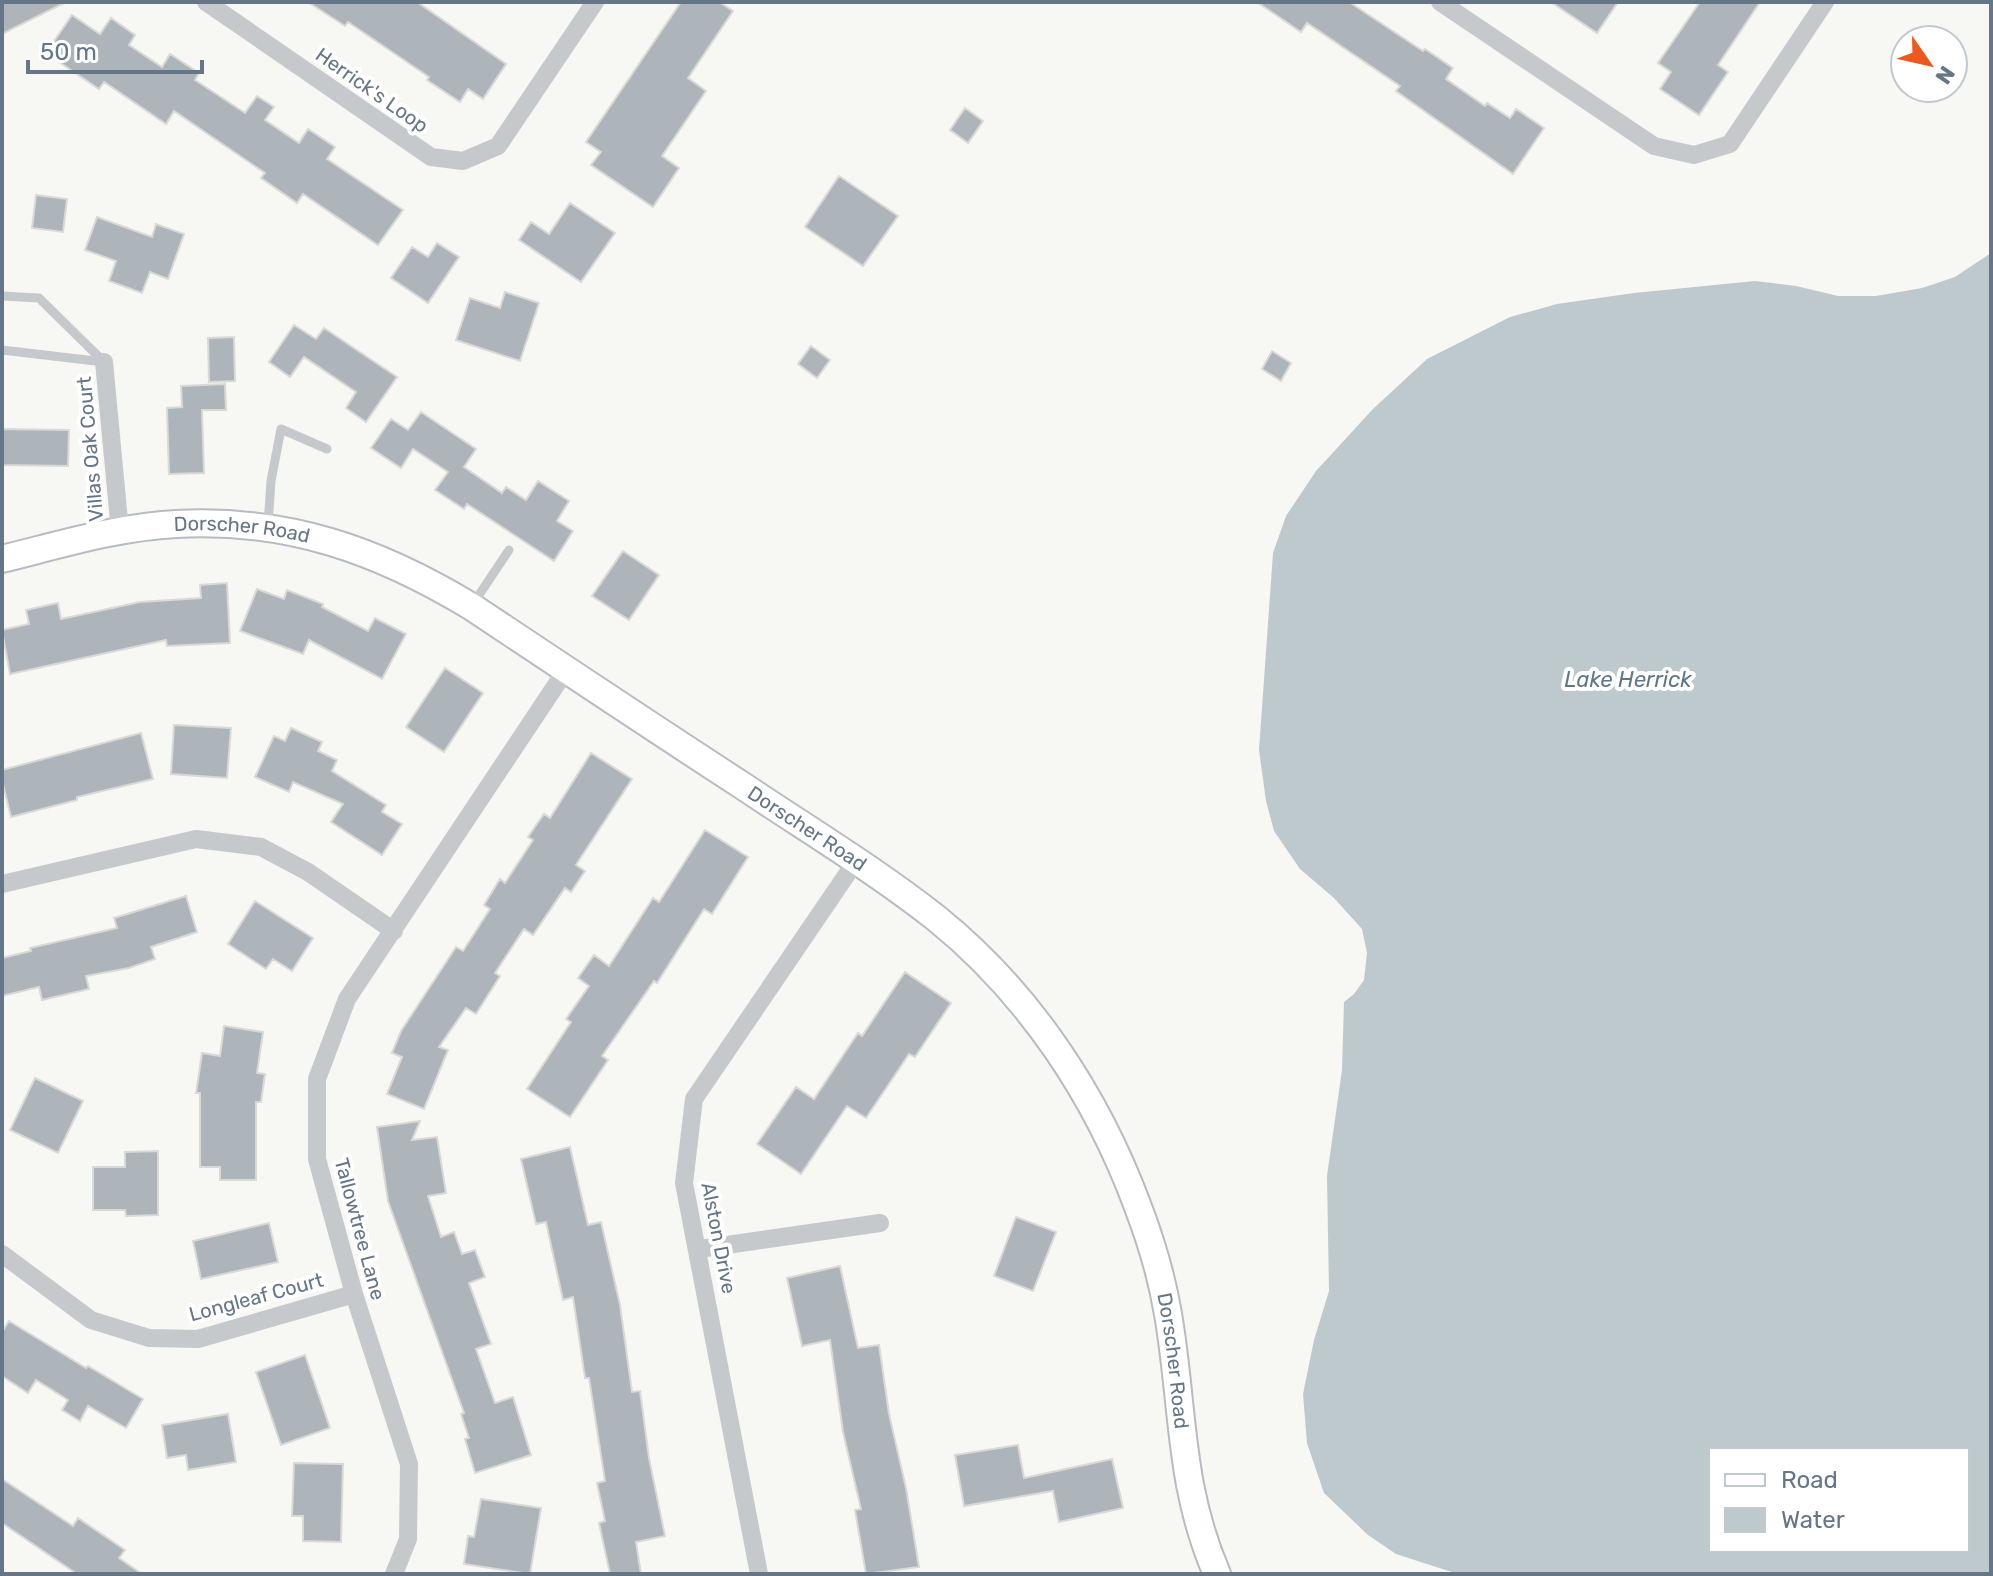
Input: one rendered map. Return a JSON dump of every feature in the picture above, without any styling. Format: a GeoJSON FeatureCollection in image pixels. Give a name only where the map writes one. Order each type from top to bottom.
{"type":"FeatureCollection","features":[{"type":"Feature","properties":{"kind":"street","name":"Herrick's Loop"},"geometry":{"type":"LineString","coordinates":[[206,2],[431,157],[463,161],[498,146],[595,2]]}},
{"type":"Feature","properties":{"kind":"street"},"geometry":{"type":"LineString","coordinates":[[1440,2],[1654,146],[1694,155],[1730,144],[1825,2]]}},
{"type":"Feature","properties":{"kind":"street","name":"Villas Oak Court"},"geometry":{"type":"LineString","coordinates":[[104,362],[120,531]]}},
{"type":"Feature","properties":{"kind":"street","name":"Dorscher Road"},"geometry":{"type":"LineString","coordinates":[[2,559],[120,531],[221,523],[268,528],[332,542],[384,559],[424,577],[472,607],[856,861],[936,918],[979,957],[1054,1044],[1110,1139],[1139,1209],[1156,1262],[1168,1313],[1189,1490],[1201,1537],[1217,1574]]}},
{"type":"Feature","properties":{"kind":"street","name":"Tallowtree Lane"},"geometry":{"type":"LineString","coordinates":[[394,1574],[408,1539],[409,1464],[354,1294],[317,1159],[317,1079],[347,999],[566,670]]}},
{"type":"Feature","properties":{"kind":"street"},"geometry":{"type":"LineString","coordinates":[[2,884],[196,839],[261,847],[308,872],[394,931]]}},
{"type":"Feature","properties":{"kind":"street","name":"Alston Drive"},"geometry":{"type":"LineString","coordinates":[[759,1574],[684,1183],[694,1099],[856,861]]}},
{"type":"Feature","properties":{"kind":"street"},"geometry":{"type":"LineString","coordinates":[[699,1249],[880,1223]]}},
{"type":"Feature","properties":{"kind":"street","name":"Longleaf Court"},"geometry":{"type":"LineString","coordinates":[[2,1254],[91,1320],[149,1338],[198,1339],[354,1294]]}},
{"type":"Feature","properties":{"kind":"lane"},"geometry":{"type":"LineString","coordinates":[[2,296],[39,298],[104,362]]}},
{"type":"Feature","properties":{"kind":"lane"},"geometry":{"type":"LineString","coordinates":[[2,350],[104,362]]}},
{"type":"Feature","properties":{"kind":"lane"},"geometry":{"type":"LineString","coordinates":[[268,528],[271,481],[281,429],[327,449]]}},
{"type":"Feature","properties":{"kind":"lane"},"geometry":{"type":"LineString","coordinates":[[472,607],[509,550]]}},
{"type":"Feature","properties":{"kind":"water","name":"Lake Herrick"},"geometry":{"type":"Polygon","coordinates":[[[1991,253],[1991,1574],[1458,1574],[1396,1554],[1368,1535],[1324,1493],[1307,1443],[1303,1394],[1314,1340],[1329,1291],[1327,1176],[1342,1070],[1344,1002],[1364,980],[1367,953],[1362,929],[1334,898],[1300,869],[1274,831],[1266,801],[1259,750],[1273,553],[1286,516],[1316,471],[1373,409],[1427,359],[1510,317],[1557,304],[1755,281],[1838,296],[1876,296],[1922,288],[1955,277],[1991,253]]]}},
{"type":"Feature","properties":{"kind":"building"},"geometry":{"type":"Polygon","coordinates":[[[2,2],[66,2],[2,34],[2,2]]]}},
{"type":"Feature","properties":{"kind":"building"},"geometry":{"type":"Polygon","coordinates":[[[308,2],[417,2],[506,64],[483,99],[468,89],[460,102],[348,22],[345,26],[308,2]]]}},
{"type":"Feature","properties":{"kind":"building"},"geometry":{"type":"Polygon","coordinates":[[[681,2],[719,2],[733,11],[688,78],[706,91],[662,156],[679,168],[653,207],[591,165],[601,152],[586,142],[681,2]]]}},
{"type":"Feature","properties":{"kind":"building"},"geometry":{"type":"Polygon","coordinates":[[[1257,2],[1349,2],[1453,68],[1446,79],[1485,106],[1487,103],[1510,118],[1516,109],[1544,128],[1513,174],[1396,91],[1400,86],[1307,23],[1301,32],[1257,2]]]}},
{"type":"Feature","properties":{"kind":"building"},"geometry":{"type":"Polygon","coordinates":[[[1551,2],[1618,2],[1597,33],[1551,2]]]}},
{"type":"Feature","properties":{"kind":"building"},"geometry":{"type":"Polygon","coordinates":[[[1700,2],[1760,2],[1718,65],[1728,72],[1699,115],[1660,89],[1671,72],[1658,63],[1700,2]]]}},
{"type":"Feature","properties":{"kind":"building"},"geometry":{"type":"Polygon","coordinates":[[[72,15],[100,34],[111,18],[135,35],[129,45],[162,67],[170,54],[199,73],[195,80],[245,113],[257,96],[274,107],[265,120],[299,143],[308,129],[335,147],[327,159],[403,210],[378,245],[303,194],[297,203],[261,178],[265,173],[174,111],[166,124],[104,82],[99,89],[46,53],[72,15]]]}},
{"type":"Feature","properties":{"kind":"building"},"geometry":{"type":"Polygon","coordinates":[[[965,108],[983,121],[968,143],[950,130],[965,108]]]}},
{"type":"Feature","properties":{"kind":"building"},"geometry":{"type":"Polygon","coordinates":[[[839,176],[898,216],[863,266],[805,227],[839,176]]]}},
{"type":"Feature","properties":{"kind":"building"},"geometry":{"type":"Polygon","coordinates":[[[36,195],[67,199],[63,232],[32,228],[36,195]]]}},
{"type":"Feature","properties":{"kind":"building"},"geometry":{"type":"Polygon","coordinates":[[[570,203],[615,233],[581,282],[519,240],[531,222],[549,234],[570,203]]]}},
{"type":"Feature","properties":{"kind":"building"},"geometry":{"type":"Polygon","coordinates":[[[97,217],[152,237],[156,224],[184,234],[168,279],[150,272],[142,293],[109,281],[116,261],[85,250],[97,217]]]}},
{"type":"Feature","properties":{"kind":"building"},"geometry":{"type":"Polygon","coordinates":[[[437,243],[459,257],[428,303],[391,278],[412,247],[428,257],[437,243]]]}},
{"type":"Feature","properties":{"kind":"building"},"geometry":{"type":"Polygon","coordinates":[[[505,292],[539,303],[520,361],[456,340],[470,298],[500,308],[505,292]]]}},
{"type":"Feature","properties":{"kind":"building"},"geometry":{"type":"Polygon","coordinates":[[[294,325],[316,339],[324,328],[397,377],[366,422],[346,408],[356,392],[304,357],[290,377],[269,362],[294,325]]]}},
{"type":"Feature","properties":{"kind":"building"},"geometry":{"type":"Polygon","coordinates":[[[234,337],[235,381],[209,382],[208,338],[234,337]]]}},
{"type":"Feature","properties":{"kind":"building"},"geometry":{"type":"Polygon","coordinates":[[[811,346],[830,360],[817,378],[798,364],[811,346]]]}},
{"type":"Feature","properties":{"kind":"building"},"geometry":{"type":"Polygon","coordinates":[[[1272,351],[1291,363],[1281,381],[1262,369],[1272,351]]]}},
{"type":"Feature","properties":{"kind":"building"},"geometry":{"type":"Polygon","coordinates":[[[225,384],[226,410],[202,410],[204,473],[169,474],[167,408],[182,407],[181,386],[225,384]]]}},
{"type":"Feature","properties":{"kind":"building"},"geometry":{"type":"Polygon","coordinates":[[[421,412],[476,449],[464,467],[502,493],[506,487],[526,500],[538,481],[569,501],[557,521],[573,531],[554,561],[467,504],[464,509],[435,490],[448,472],[413,449],[401,468],[371,448],[391,419],[408,430],[421,412]]]}},
{"type":"Feature","properties":{"kind":"building"},"geometry":{"type":"Polygon","coordinates":[[[2,429],[69,430],[68,466],[2,465],[2,429]]]}},
{"type":"Feature","properties":{"kind":"building"},"geometry":{"type":"Polygon","coordinates":[[[623,551],[659,575],[629,620],[592,596],[623,551]]]}},
{"type":"Feature","properties":{"kind":"building"},"geometry":{"type":"Polygon","coordinates":[[[227,583],[230,643],[167,646],[166,640],[10,674],[2,630],[29,624],[26,610],[58,603],[61,619],[140,602],[201,598],[200,585],[227,583]]]}},
{"type":"Feature","properties":{"kind":"building"},"geometry":{"type":"Polygon","coordinates":[[[257,589],[284,599],[287,590],[323,604],[322,607],[368,631],[375,618],[406,634],[382,679],[309,640],[303,654],[240,631],[257,589]]]}},
{"type":"Feature","properties":{"kind":"building"},"geometry":{"type":"Polygon","coordinates":[[[445,668],[483,693],[444,752],[406,727],[445,668]]]}},
{"type":"Feature","properties":{"kind":"building"},"geometry":{"type":"Polygon","coordinates":[[[174,725],[231,728],[227,778],[171,774],[174,725]]]}},
{"type":"Feature","properties":{"kind":"building"},"geometry":{"type":"Polygon","coordinates":[[[291,728],[322,742],[318,751],[337,760],[332,771],[386,805],[382,812],[402,824],[382,855],[331,822],[343,804],[293,782],[289,792],[255,777],[274,736],[285,741],[291,728]]]}},
{"type":"Feature","properties":{"kind":"building"},"geometry":{"type":"Polygon","coordinates":[[[141,733],[153,779],[11,817],[2,770],[141,733]]]}},
{"type":"Feature","properties":{"kind":"building"},"geometry":{"type":"Polygon","coordinates":[[[591,753],[632,779],[576,865],[585,871],[571,892],[565,888],[533,935],[524,929],[495,973],[500,976],[476,1014],[466,1008],[439,1047],[448,1050],[424,1109],[387,1094],[402,1057],[392,1053],[401,1031],[456,947],[463,951],[490,909],[484,905],[500,879],[505,883],[533,840],[528,837],[544,814],[550,818],[591,753]]]}},
{"type":"Feature","properties":{"kind":"building"},"geometry":{"type":"Polygon","coordinates":[[[705,830],[748,857],[712,914],[704,909],[657,983],[654,981],[602,1056],[608,1060],[570,1117],[527,1089],[571,1022],[566,1019],[589,986],[578,978],[594,955],[609,966],[653,898],[659,902],[705,830]]]}},
{"type":"Feature","properties":{"kind":"building"},"geometry":{"type":"Polygon","coordinates":[[[186,896],[197,932],[151,947],[155,959],[129,968],[86,976],[89,989],[42,1000],[39,987],[2,996],[2,958],[31,951],[30,948],[117,928],[114,918],[186,896]]]}},
{"type":"Feature","properties":{"kind":"building"},"geometry":{"type":"Polygon","coordinates":[[[255,901],[313,938],[292,971],[273,959],[266,969],[228,944],[255,901]]]}},
{"type":"Feature","properties":{"kind":"building"},"geometry":{"type":"Polygon","coordinates":[[[905,972],[951,1003],[915,1057],[909,1054],[866,1118],[847,1106],[801,1174],[757,1144],[796,1087],[814,1099],[858,1033],[862,1036],[905,972]]]}},
{"type":"Feature","properties":{"kind":"building"},"geometry":{"type":"Polygon","coordinates":[[[224,1026],[263,1032],[257,1073],[265,1074],[261,1102],[256,1102],[256,1180],[220,1180],[220,1167],[200,1167],[200,1093],[196,1093],[202,1053],[220,1056],[224,1026]]]}},
{"type":"Feature","properties":{"kind":"building"},"geometry":{"type":"Polygon","coordinates":[[[35,1078],[83,1101],[58,1153],[10,1130],[35,1078]]]}},
{"type":"Feature","properties":{"kind":"building"},"geometry":{"type":"Polygon","coordinates":[[[420,1121],[412,1140],[437,1137],[446,1193],[428,1196],[441,1237],[454,1232],[462,1254],[475,1250],[485,1277],[469,1283],[491,1344],[476,1349],[495,1403],[513,1397],[531,1455],[475,1473],[465,1439],[469,1438],[461,1414],[464,1413],[388,1201],[377,1127],[420,1121]]]}},
{"type":"Feature","properties":{"kind":"building"},"geometry":{"type":"Polygon","coordinates":[[[570,1147],[588,1225],[601,1222],[620,1305],[632,1392],[640,1391],[649,1458],[665,1536],[636,1542],[641,1574],[610,1574],[599,1523],[605,1521],[597,1483],[605,1481],[573,1297],[563,1300],[546,1222],[536,1224],[521,1159],[570,1147]]]}},
{"type":"Feature","properties":{"kind":"building"},"geometry":{"type":"Polygon","coordinates":[[[158,1151],[158,1215],[126,1216],[125,1210],[93,1210],[93,1167],[125,1167],[125,1152],[158,1151]]]}},
{"type":"Feature","properties":{"kind":"building"},"geometry":{"type":"Polygon","coordinates":[[[1016,1217],[1056,1232],[1033,1291],[994,1276],[1016,1217]]]}},
{"type":"Feature","properties":{"kind":"building"},"geometry":{"type":"Polygon","coordinates":[[[269,1223],[278,1262],[201,1279],[193,1241],[269,1223]]]}},
{"type":"Feature","properties":{"kind":"building"},"geometry":{"type":"Polygon","coordinates":[[[840,1266],[858,1348],[879,1345],[919,1567],[866,1574],[855,1510],[861,1509],[843,1432],[830,1340],[802,1346],[787,1278],[840,1266]]]}},
{"type":"Feature","properties":{"kind":"building"},"geometry":{"type":"Polygon","coordinates":[[[9,1321],[143,1399],[126,1428],[88,1406],[80,1421],[62,1410],[68,1400],[36,1380],[28,1393],[2,1376],[2,1332],[9,1321]]]}},
{"type":"Feature","properties":{"kind":"building"},"geometry":{"type":"Polygon","coordinates":[[[305,1355],[330,1428],[281,1445],[256,1372],[305,1355]]]}},
{"type":"Feature","properties":{"kind":"building"},"geometry":{"type":"Polygon","coordinates":[[[228,1414],[236,1462],[188,1470],[186,1455],[167,1458],[162,1425],[228,1414]]]}},
{"type":"Feature","properties":{"kind":"building"},"geometry":{"type":"Polygon","coordinates":[[[1018,1445],[1024,1478],[1112,1459],[1123,1508],[1059,1522],[1053,1491],[964,1506],[955,1455],[1018,1445]]]}},
{"type":"Feature","properties":{"kind":"building"},"geometry":{"type":"Polygon","coordinates":[[[294,1463],[343,1464],[341,1542],[303,1541],[303,1516],[292,1516],[294,1463]]]}},
{"type":"Feature","properties":{"kind":"building"},"geometry":{"type":"Polygon","coordinates":[[[2,1479],[73,1526],[78,1518],[125,1550],[119,1558],[142,1574],[77,1574],[2,1523],[2,1479]]]}},
{"type":"Feature","properties":{"kind":"building"},"geometry":{"type":"Polygon","coordinates":[[[481,1499],[541,1508],[530,1574],[464,1564],[468,1536],[474,1537],[481,1499]]]}}]}
